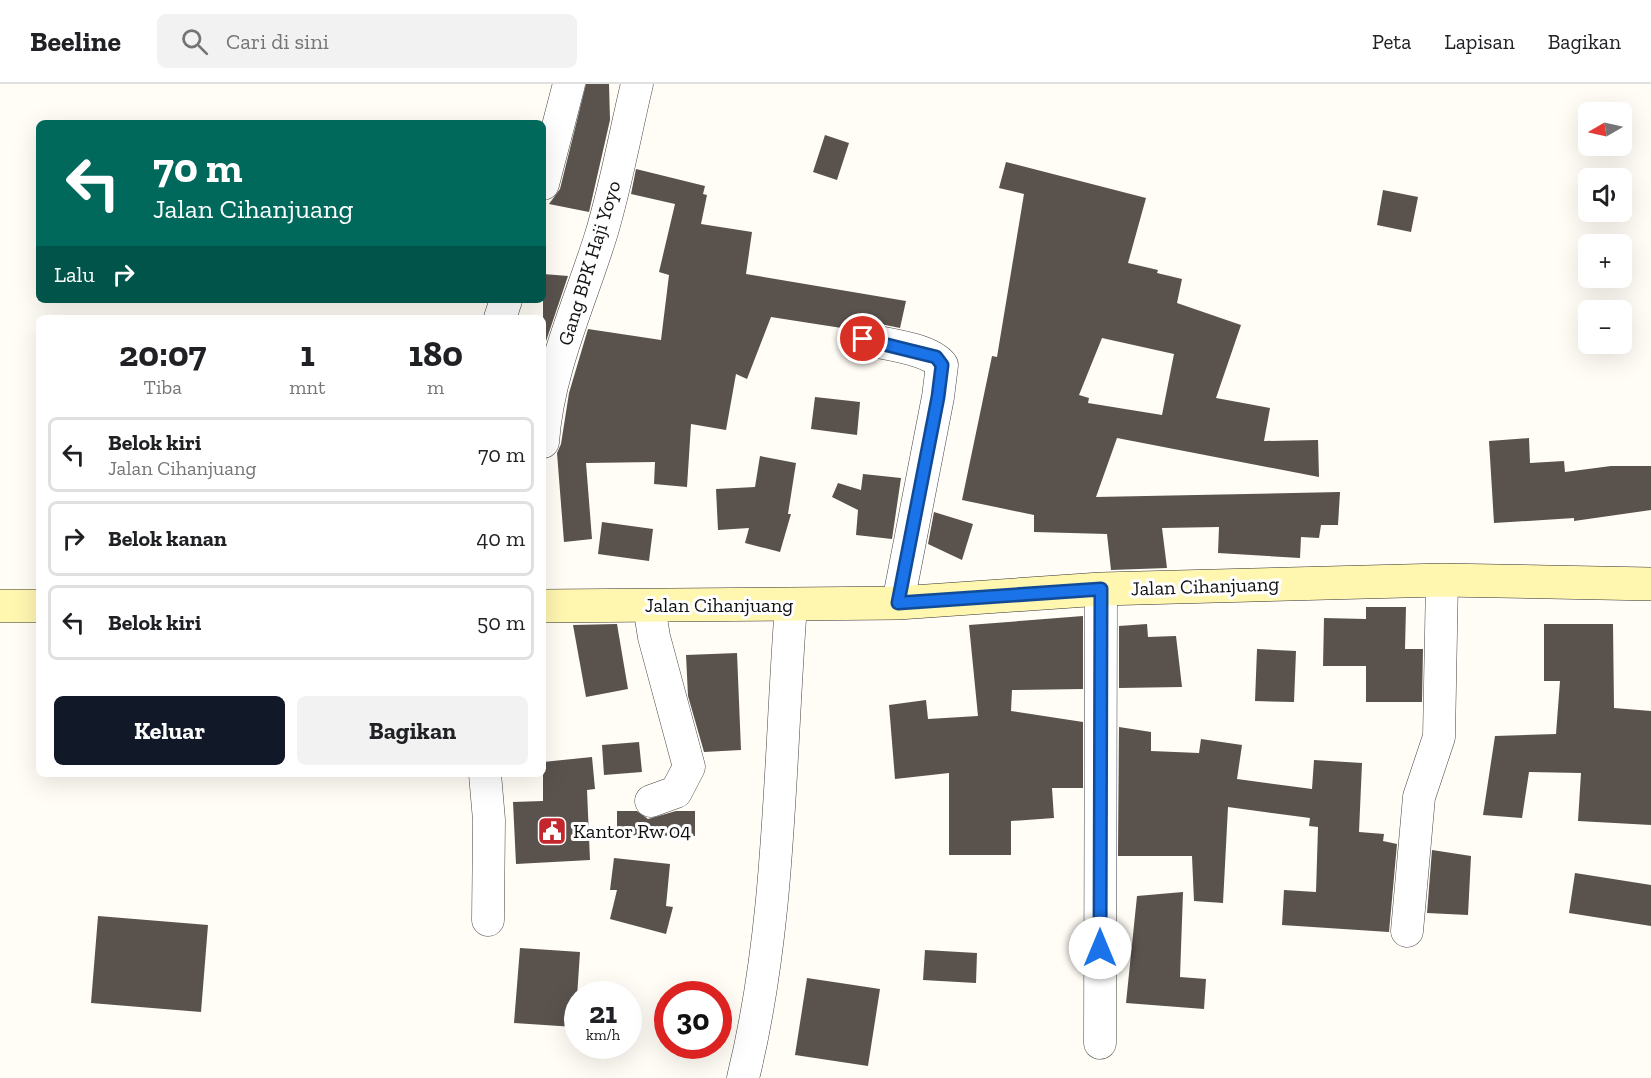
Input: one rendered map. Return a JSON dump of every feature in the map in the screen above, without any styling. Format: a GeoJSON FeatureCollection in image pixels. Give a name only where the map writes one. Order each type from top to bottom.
{"type":"FeatureCollection","features":[{"type":"Feature","properties":{"kind":"main road","name":"Jalan Cihanjuang"},"geometry":{"type":"LineString","coordinates":[[546,606],[898,603],[1101,589],[1442,580],[1651,584]]}},
{"type":"Feature","properties":{"kind":"main road"},"geometry":{"type":"LineString","coordinates":[[0,606],[36,606]]}},
{"type":"Feature","properties":{"kind":"street"},"geometry":{"type":"LineString","coordinates":[[546,172],[569,84]]}},
{"type":"Feature","properties":{"kind":"street","name":"Gang BPK Haji Yoyo"},"geometry":{"type":"LineString","coordinates":[[546,413],[567,331],[601,234],[637,84]]}},
{"type":"Feature","properties":{"kind":"street"},"geometry":{"type":"LineString","coordinates":[[863,339],[936,357],[942,365],[938,397],[898,603]]}},
{"type":"Feature","properties":{"kind":"street"},"geometry":{"type":"LineString","coordinates":[[1407,931],[1419,797],[1440,727],[1442,580]]}},
{"type":"Feature","properties":{"kind":"street"},"geometry":{"type":"LineString","coordinates":[[1100,1043],[1101,589]]}},
{"type":"Feature","properties":{"kind":"street"},"geometry":{"type":"LineString","coordinates":[[743,1078],[752,1039],[773,891],[791,605]]}},
{"type":"Feature","properties":{"kind":"street"},"geometry":{"type":"LineString","coordinates":[[649,606],[654,637],[689,767],[676,792],[651,801]]}},
{"type":"Feature","properties":{"kind":"street"},"geometry":{"type":"LineString","coordinates":[[485,777],[489,820],[488,920]]}},
{"type":"Feature","properties":{"kind":"building"},"geometry":{"type":"Polygon","coordinates":[[[586,84],[609,84],[610,120],[589,212],[549,204],[560,189],[586,84]]]}},
{"type":"Feature","properties":{"kind":"building"},"geometry":{"type":"Polygon","coordinates":[[[825,135],[849,143],[837,180],[813,172],[825,135]]]}},
{"type":"Feature","properties":{"kind":"building"},"geometry":{"type":"Polygon","coordinates":[[[1006,162],[1146,198],[1128,263],[1158,270],[1157,273],[1182,279],[1177,303],[1241,325],[1216,398],[1270,408],[1264,441],[1318,440],[1319,477],[1117,438],[1096,497],[1340,492],[1338,525],[1321,525],[1319,538],[1301,537],[1300,558],[1218,553],[1219,527],[1162,528],[1167,568],[1111,570],[1107,534],[1034,532],[1034,515],[962,500],[992,356],[997,357],[1024,194],[999,188],[1006,162]],[[1102,338],[1079,395],[1089,398],[1088,403],[1162,415],[1174,354],[1102,338]]]}},
{"type":"Feature","properties":{"kind":"building"},"geometry":{"type":"Polygon","coordinates":[[[636,169],[705,186],[703,194],[707,195],[701,224],[752,232],[746,274],[906,301],[900,328],[866,321],[857,322],[848,329],[771,317],[747,379],[736,374],[726,430],[691,424],[687,487],[654,484],[655,462],[586,463],[592,539],[564,542],[557,453],[561,444],[569,393],[588,329],[661,340],[669,275],[659,272],[675,204],[631,194],[636,169]]]}},
{"type":"Feature","properties":{"kind":"building"},"geometry":{"type":"Polygon","coordinates":[[[1383,190],[1418,197],[1411,232],[1377,225],[1383,190]]]}},
{"type":"Feature","properties":{"kind":"building"},"geometry":{"type":"Polygon","coordinates":[[[546,274],[568,276],[546,341],[546,315],[543,315],[543,303],[546,303],[546,274]]]}},
{"type":"Feature","properties":{"kind":"building"},"geometry":{"type":"Polygon","coordinates":[[[815,397],[860,402],[857,435],[811,429],[815,397]]]}},
{"type":"Feature","properties":{"kind":"building"},"geometry":{"type":"Polygon","coordinates":[[[1529,438],[1530,463],[1564,461],[1565,472],[1611,466],[1651,466],[1651,510],[1574,521],[1574,518],[1494,523],[1489,441],[1529,438]]]}},
{"type":"Feature","properties":{"kind":"building"},"geometry":{"type":"Polygon","coordinates":[[[760,456],[796,463],[788,514],[791,514],[780,552],[745,543],[749,528],[718,530],[716,489],[755,487],[760,456]]]}},
{"type":"Feature","properties":{"kind":"building"},"geometry":{"type":"Polygon","coordinates":[[[863,474],[901,478],[892,539],[856,535],[858,510],[832,497],[838,483],[861,490],[863,474]]]}},
{"type":"Feature","properties":{"kind":"building"},"geometry":{"type":"Polygon","coordinates":[[[934,512],[973,524],[962,560],[928,544],[934,512]]]}},
{"type":"Feature","properties":{"kind":"building"},"geometry":{"type":"Polygon","coordinates":[[[602,522],[653,529],[649,561],[598,554],[602,522]]]}},
{"type":"Feature","properties":{"kind":"building"},"geometry":{"type":"Polygon","coordinates":[[[1366,607],[1406,607],[1405,649],[1423,649],[1422,702],[1366,702],[1366,666],[1323,666],[1324,618],[1366,619],[1366,607]]]}},
{"type":"Feature","properties":{"kind":"building"},"geometry":{"type":"Polygon","coordinates":[[[1083,616],[1083,689],[1012,690],[1011,711],[1083,722],[1083,788],[1052,788],[1054,818],[1011,821],[1011,855],[949,855],[949,773],[895,779],[889,705],[926,700],[928,719],[978,716],[969,625],[1083,616]]]}},
{"type":"Feature","properties":{"kind":"building"},"geometry":{"type":"Polygon","coordinates":[[[617,624],[628,689],[586,697],[573,625],[617,624]]]}},
{"type":"Feature","properties":{"kind":"building"},"geometry":{"type":"Polygon","coordinates":[[[1147,624],[1148,637],[1176,636],[1182,687],[1119,688],[1119,626],[1147,624]]]}},
{"type":"Feature","properties":{"kind":"building"},"geometry":{"type":"Polygon","coordinates":[[[1544,624],[1613,624],[1614,708],[1651,711],[1651,825],[1578,821],[1581,773],[1529,772],[1522,818],[1483,815],[1495,736],[1556,734],[1560,681],[1544,681],[1544,624]]]}},
{"type":"Feature","properties":{"kind":"building"},"geometry":{"type":"Polygon","coordinates":[[[1257,649],[1296,651],[1294,702],[1255,701],[1257,649]]]}},
{"type":"Feature","properties":{"kind":"building"},"geometry":{"type":"Polygon","coordinates":[[[737,653],[741,750],[704,752],[688,696],[686,655],[737,653]]]}},
{"type":"Feature","properties":{"kind":"building"},"geometry":{"type":"Polygon","coordinates":[[[1119,727],[1151,732],[1151,751],[1199,753],[1201,739],[1242,745],[1237,779],[1312,789],[1314,760],[1362,763],[1359,832],[1384,834],[1383,841],[1397,844],[1389,932],[1282,925],[1284,890],[1316,892],[1318,827],[1309,826],[1310,818],[1228,807],[1223,903],[1194,901],[1192,856],[1118,856],[1119,727]]]}},
{"type":"Feature","properties":{"kind":"building"},"geometry":{"type":"Polygon","coordinates":[[[639,742],[642,772],[604,775],[602,745],[639,742]]]}},
{"type":"Feature","properties":{"kind":"building","name":"Kantor Rw 04"},"geometry":{"type":"Polygon","coordinates":[[[592,757],[595,789],[587,790],[590,860],[516,864],[513,802],[543,801],[543,777],[546,777],[546,762],[592,757]]]}},
{"type":"Feature","properties":{"kind":"building"},"geometry":{"type":"Polygon","coordinates":[[[617,811],[637,811],[648,819],[676,811],[695,811],[695,836],[617,835],[617,811]]]}},
{"type":"Feature","properties":{"kind":"building"},"geometry":{"type":"Polygon","coordinates":[[[1432,850],[1471,856],[1468,915],[1427,913],[1432,850]]]}},
{"type":"Feature","properties":{"kind":"building"},"geometry":{"type":"Polygon","coordinates":[[[614,858],[670,864],[666,906],[673,907],[666,934],[610,919],[617,890],[610,890],[614,858]]]}},
{"type":"Feature","properties":{"kind":"building"},"geometry":{"type":"Polygon","coordinates":[[[1575,873],[1651,885],[1651,926],[1569,913],[1575,873]]]}},
{"type":"Feature","properties":{"kind":"building"},"geometry":{"type":"Polygon","coordinates":[[[1183,892],[1180,977],[1206,979],[1204,1009],[1126,1003],[1137,896],[1183,892]]]}},
{"type":"Feature","properties":{"kind":"building"},"geometry":{"type":"Polygon","coordinates":[[[98,916],[208,925],[201,1012],[91,1003],[98,916]]]}},
{"type":"Feature","properties":{"kind":"building"},"geometry":{"type":"Polygon","coordinates":[[[520,948],[580,952],[578,981],[564,981],[564,1026],[514,1023],[520,948]]]}},
{"type":"Feature","properties":{"kind":"building"},"geometry":{"type":"Polygon","coordinates":[[[925,950],[977,953],[976,983],[923,980],[925,950]]]}},
{"type":"Feature","properties":{"kind":"building"},"geometry":{"type":"Polygon","coordinates":[[[807,978],[880,989],[868,1066],[795,1055],[807,978]]]}},
{"type":"Feature","properties":{"kind":"place","name":"Kantor Rw 04"},"geometry":{"type":"Point","coordinates":[552,831]}},
{"type":"Feature","properties":{"kind":"route"},"geometry":{"type":"LineString","coordinates":[[863,339],[922,352],[936,357],[942,365],[938,397],[898,603],[1101,589],[1100,948]]}}]}
